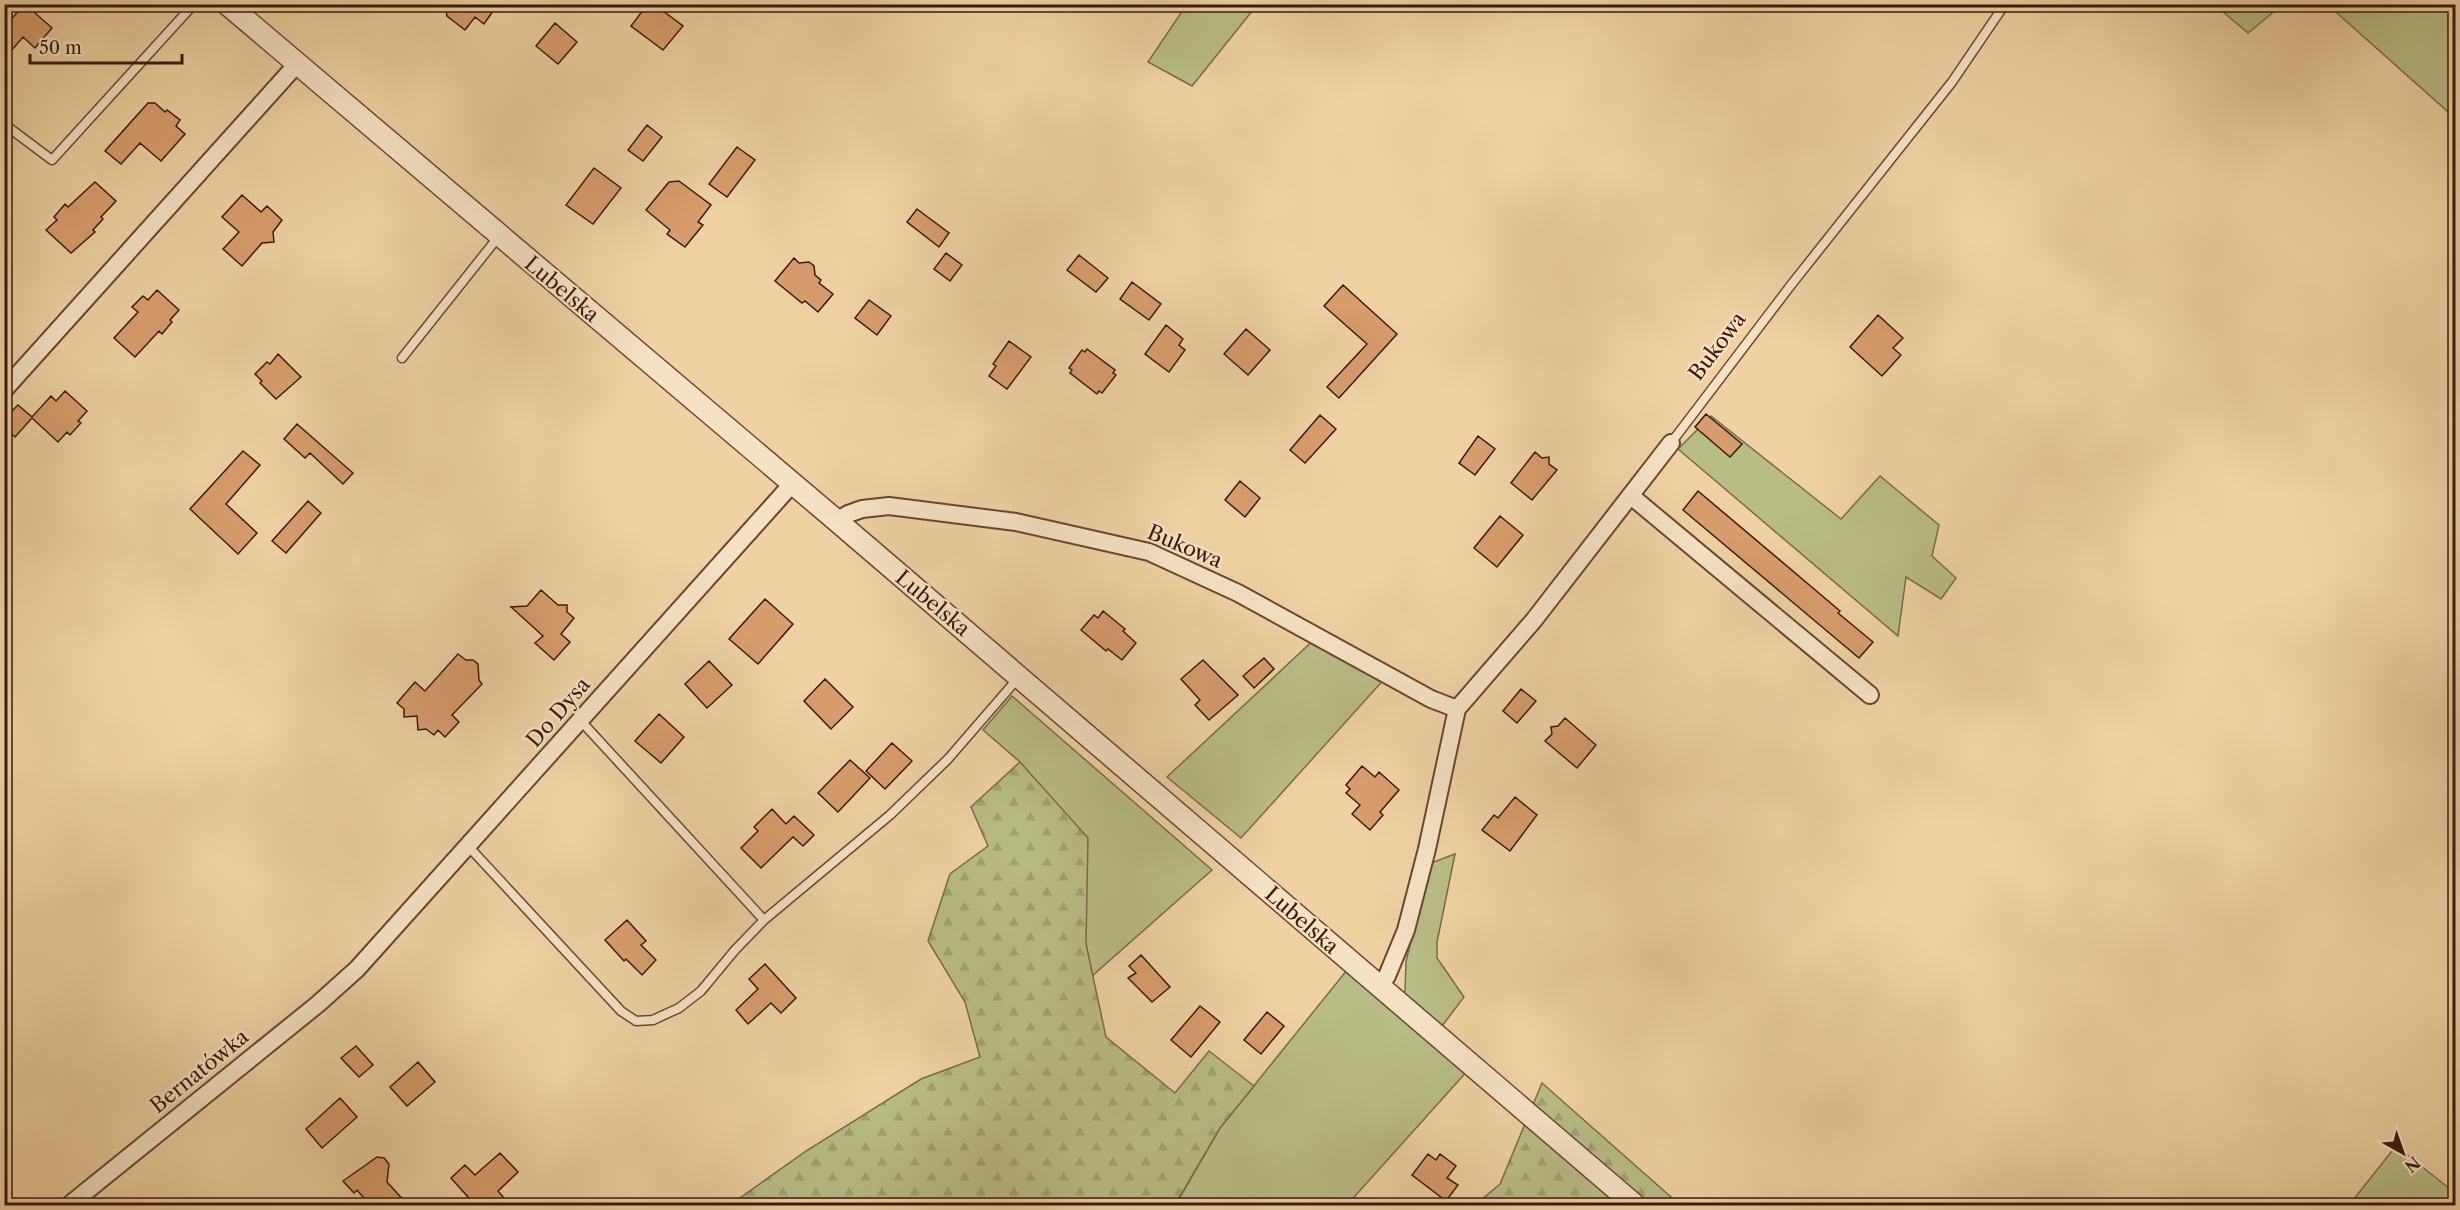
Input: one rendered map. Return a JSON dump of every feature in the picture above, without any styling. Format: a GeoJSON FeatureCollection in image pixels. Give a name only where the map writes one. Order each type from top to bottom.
{"type":"FeatureCollection","features":[{"type":"Feature","properties":{"kind":"street","name":"Lubelska"},"geometry":{"type":"LineString","coordinates":[[234,7],[297,64],[837,521],[1636,1206]]}},
{"type":"Feature","properties":{"kind":"street"},"geometry":{"type":"LineString","coordinates":[[4,390],[297,64]]}},
{"type":"Feature","properties":{"kind":"street","name":"Bukowa"},"geometry":{"type":"LineString","coordinates":[[1379,986],[1387,976],[1406,930],[1427,849],[1457,709],[1534,620],[1671,443]]}},
{"type":"Feature","properties":{"kind":"street","name":"Do Dysa"},"geometry":{"type":"LineString","coordinates":[[357,969],[469,847],[579,720],[792,484]]}},
{"type":"Feature","properties":{"kind":"street"},"geometry":{"type":"LineString","coordinates":[[1631,496],[1870,695]]}},
{"type":"Feature","properties":{"kind":"street","name":"Bukowa"},"geometry":{"type":"LineString","coordinates":[[837,521],[862,509],[890,506],[1016,522],[1149,552],[1238,593],[1431,699],[1457,709]]}},
{"type":"Feature","properties":{"kind":"street","name":"Bernatówka"},"geometry":{"type":"LineString","coordinates":[[68,1206],[318,1004],[357,969]]}},
{"type":"Feature","properties":{"kind":"lane"},"geometry":{"type":"LineString","coordinates":[[4,124],[52,160],[194,4]]}},
{"type":"Feature","properties":{"kind":"lane","name":"Bukowa"},"geometry":{"type":"LineString","coordinates":[[1671,443],[1798,276],[1952,82],[2005,4]]}},
{"type":"Feature","properties":{"kind":"lane"},"geometry":{"type":"LineString","coordinates":[[402,358],[499,236]]}},
{"type":"Feature","properties":{"kind":"lane"},"geometry":{"type":"LineString","coordinates":[[469,847],[621,1011],[636,1021],[653,1020],[679,1008],[701,991],[764,920],[890,815],[948,759],[1019,677]]}},
{"type":"Feature","properties":{"kind":"lane"},"geometry":{"type":"LineString","coordinates":[[579,720],[764,920]]}},
{"type":"Feature","properties":{"kind":"green space"},"geometry":{"type":"Polygon","coordinates":[[[1187,4],[1257,5],[1192,86],[1148,62],[1187,4]]]}},
{"type":"Feature","properties":{"kind":"green space"},"geometry":{"type":"Polygon","coordinates":[[[2215,5],[2282,5],[2248,33],[2215,5]]]}},
{"type":"Feature","properties":{"kind":"green space"},"geometry":{"type":"Polygon","coordinates":[[[2328,5],[2455,5],[2455,118],[2328,5]]]}},
{"type":"Feature","properties":{"kind":"green space"},"geometry":{"type":"Polygon","coordinates":[[[1711,416],[1841,519],[1880,476],[1939,525],[1932,556],[1956,578],[1941,599],[1906,577],[1898,636],[1678,449],[1711,416]]]}},
{"type":"Feature","properties":{"kind":"green space"},"geometry":{"type":"Polygon","coordinates":[[[1318,636],[1388,675],[1241,838],[1167,777],[1318,636]]]}},
{"type":"Feature","properties":{"kind":"green space"},"geometry":{"type":"Polygon","coordinates":[[[1012,696],[1212,870],[1092,976],[1086,944],[1020,762],[983,730],[1012,696]]]}},
{"type":"Feature","properties":{"kind":"green space"},"geometry":{"type":"Polygon","coordinates":[[[1020,762],[1088,838],[1086,944],[1106,1037],[1175,1093],[1209,1051],[1254,1086],[1220,1128],[1175,1205],[730,1205],[806,1151],[921,1079],[980,1057],[965,1002],[928,941],[950,874],[988,846],[971,807],[1020,762]]]}},
{"type":"Feature","properties":{"kind":"green space"},"geometry":{"type":"Polygon","coordinates":[[[1455,854],[1437,942],[1437,958],[1464,997],[1433,1038],[1469,1069],[1347,1205],[1175,1206],[1220,1128],[1347,970],[1393,1007],[1405,991],[1406,961],[1431,863],[1455,854]]]}},
{"type":"Feature","properties":{"kind":"green space"},"geometry":{"type":"Polygon","coordinates":[[[1542,1083],[1680,1205],[1474,1206],[1500,1184],[1542,1083]]]}},
{"type":"Feature","properties":{"kind":"green space"},"geometry":{"type":"Polygon","coordinates":[[[2396,1146],[2455,1193],[2455,1205],[2349,1205],[2396,1146]]]}},
{"type":"Feature","properties":{"kind":"building"},"geometry":{"type":"Polygon","coordinates":[[[25,4],[52,28],[35,48],[23,37],[4,59],[4,27],[25,4]]]}},
{"type":"Feature","properties":{"kind":"building"},"geometry":{"type":"Polygon","coordinates":[[[445,4],[498,4],[484,24],[475,17],[465,30],[447,16],[445,4]]]}},
{"type":"Feature","properties":{"kind":"building"},"geometry":{"type":"Polygon","coordinates":[[[647,5],[656,11],[659,8],[683,26],[663,50],[631,26],[647,5]]]}},
{"type":"Feature","properties":{"kind":"building"},"geometry":{"type":"Polygon","coordinates":[[[555,23],[577,42],[558,64],[536,46],[555,23]]]}},
{"type":"Feature","properties":{"kind":"building"},"geometry":{"type":"Polygon","coordinates":[[[148,103],[155,103],[165,112],[167,110],[180,120],[176,126],[185,134],[161,161],[140,143],[121,164],[105,151],[148,103]]]}},
{"type":"Feature","properties":{"kind":"building"},"geometry":{"type":"Polygon","coordinates":[[[647,125],[662,137],[643,161],[628,150],[647,125]]]}},
{"type":"Feature","properties":{"kind":"building"},"geometry":{"type":"Polygon","coordinates":[[[737,147],[755,160],[727,197],[709,184],[737,147]]]}},
{"type":"Feature","properties":{"kind":"building"},"geometry":{"type":"Polygon","coordinates":[[[594,168],[621,188],[593,224],[566,205],[594,168]]]}},
{"type":"Feature","properties":{"kind":"building"},"geometry":{"type":"Polygon","coordinates":[[[679,181],[711,205],[698,222],[703,225],[685,247],[667,234],[670,230],[646,210],[669,182],[679,181]]]}},
{"type":"Feature","properties":{"kind":"building"},"geometry":{"type":"Polygon","coordinates":[[[95,182],[116,201],[101,217],[103,219],[93,230],[95,232],[71,253],[46,230],[57,220],[54,217],[65,204],[68,207],[95,182]]]}},
{"type":"Feature","properties":{"kind":"building"},"geometry":{"type":"Polygon","coordinates":[[[242,195],[261,212],[267,206],[282,220],[273,232],[274,242],[262,243],[242,266],[223,249],[239,232],[222,217],[242,195]]]}},
{"type":"Feature","properties":{"kind":"building"},"geometry":{"type":"Polygon","coordinates":[[[917,209],[949,233],[939,247],[907,222],[917,209]]]}},
{"type":"Feature","properties":{"kind":"building"},"geometry":{"type":"Polygon","coordinates":[[[946,253],[962,265],[950,281],[934,269],[946,253]]]}},
{"type":"Feature","properties":{"kind":"building"},"geometry":{"type":"Polygon","coordinates":[[[1079,255],[1108,278],[1096,292],[1067,270],[1079,255]]]}},
{"type":"Feature","properties":{"kind":"building"},"geometry":{"type":"Polygon","coordinates":[[[794,258],[799,263],[809,262],[814,266],[815,275],[821,280],[819,283],[833,294],[818,312],[805,301],[802,303],[775,281],[794,258]]]}},
{"type":"Feature","properties":{"kind":"building"},"geometry":{"type":"Polygon","coordinates":[[[1132,282],[1161,304],[1149,320],[1120,299],[1132,282]]]}},
{"type":"Feature","properties":{"kind":"building"},"geometry":{"type":"Polygon","coordinates":[[[1343,285],[1397,334],[1339,398],[1327,387],[1367,344],[1324,306],[1343,285]]]}},
{"type":"Feature","properties":{"kind":"building"},"geometry":{"type":"Polygon","coordinates":[[[157,290],[179,310],[162,334],[159,331],[135,357],[114,338],[138,312],[132,307],[143,296],[148,300],[157,290]]]}},
{"type":"Feature","properties":{"kind":"building"},"geometry":{"type":"Polygon","coordinates":[[[869,300],[891,316],[877,335],[855,318],[869,300]]]}},
{"type":"Feature","properties":{"kind":"building"},"geometry":{"type":"Polygon","coordinates":[[[1878,315],[1903,338],[1893,348],[1901,355],[1882,376],[1850,347],[1878,315]]]}},
{"type":"Feature","properties":{"kind":"building"},"geometry":{"type":"Polygon","coordinates":[[[1166,325],[1183,339],[1179,345],[1185,350],[1169,372],[1145,354],[1166,325]]]}},
{"type":"Feature","properties":{"kind":"building"},"geometry":{"type":"Polygon","coordinates":[[[1246,329],[1270,350],[1248,375],[1224,354],[1246,329]]]}},
{"type":"Feature","properties":{"kind":"building"},"geometry":{"type":"Polygon","coordinates":[[[1009,341],[1031,357],[1007,389],[989,376],[996,366],[993,364],[1009,341]]]}},
{"type":"Feature","properties":{"kind":"building"},"geometry":{"type":"Polygon","coordinates":[[[1087,349],[1115,370],[1113,373],[1116,375],[1102,393],[1099,391],[1097,394],[1070,373],[1072,370],[1069,368],[1082,350],[1085,352],[1087,349]]]}},
{"type":"Feature","properties":{"kind":"building"},"geometry":{"type":"Polygon","coordinates":[[[278,354],[301,377],[276,399],[260,383],[262,381],[255,374],[267,362],[270,364],[278,354]]]}},
{"type":"Feature","properties":{"kind":"building"},"geometry":{"type":"Polygon","coordinates":[[[65,391],[87,411],[78,421],[81,423],[70,435],[67,432],[58,442],[32,418],[15,437],[4,427],[4,419],[18,405],[32,417],[51,396],[56,401],[65,391]]]}},
{"type":"Feature","properties":{"kind":"building"},"geometry":{"type":"Polygon","coordinates":[[[1706,414],[1742,444],[1730,457],[1695,427],[1706,414]]]}},
{"type":"Feature","properties":{"kind":"building"},"geometry":{"type":"Polygon","coordinates":[[[1320,415],[1336,429],[1305,463],[1290,450],[1320,415]]]}},
{"type":"Feature","properties":{"kind":"building"},"geometry":{"type":"Polygon","coordinates":[[[297,424],[353,473],[343,484],[310,453],[305,458],[284,439],[297,424]]]}},
{"type":"Feature","properties":{"kind":"building"},"geometry":{"type":"Polygon","coordinates":[[[1478,436],[1495,449],[1475,475],[1459,463],[1478,436]]]}},
{"type":"Feature","properties":{"kind":"building"},"geometry":{"type":"Polygon","coordinates":[[[243,451],[260,465],[226,504],[257,533],[238,554],[190,509],[243,451]]]}},
{"type":"Feature","properties":{"kind":"building"},"geometry":{"type":"Polygon","coordinates":[[[1535,452],[1542,458],[1549,457],[1549,464],[1557,470],[1532,500],[1511,483],[1535,452]]]}},
{"type":"Feature","properties":{"kind":"building"},"geometry":{"type":"Polygon","coordinates":[[[1240,481],[1260,498],[1245,517],[1225,500],[1240,481]]]}},
{"type":"Feature","properties":{"kind":"building"},"geometry":{"type":"Polygon","coordinates":[[[1698,491],[1840,611],[1838,613],[1873,642],[1859,658],[1683,510],[1698,491]]]}},
{"type":"Feature","properties":{"kind":"building"},"geometry":{"type":"Polygon","coordinates":[[[308,501],[321,513],[286,553],[272,541],[308,501]]]}},
{"type":"Feature","properties":{"kind":"building"},"geometry":{"type":"Polygon","coordinates":[[[1500,516],[1523,535],[1497,567],[1474,548],[1500,516]]]}},
{"type":"Feature","properties":{"kind":"building"},"geometry":{"type":"Polygon","coordinates":[[[541,590],[558,605],[567,605],[567,612],[574,618],[561,634],[570,642],[554,660],[535,643],[543,636],[511,607],[527,606],[541,590]]]}},
{"type":"Feature","properties":{"kind":"building"},"geometry":{"type":"Polygon","coordinates":[[[765,599],[793,624],[758,664],[729,639],[765,599]]]}},
{"type":"Feature","properties":{"kind":"building"},"geometry":{"type":"Polygon","coordinates":[[[1103,611],[1125,629],[1123,631],[1136,643],[1122,660],[1108,649],[1106,651],[1081,630],[1094,615],[1098,618],[1103,611]]]}},
{"type":"Feature","properties":{"kind":"building"},"geometry":{"type":"Polygon","coordinates":[[[458,654],[478,664],[479,680],[482,684],[452,715],[459,722],[445,737],[438,730],[434,735],[426,729],[418,730],[417,716],[404,717],[404,709],[397,703],[415,682],[425,691],[458,654]]]}},
{"type":"Feature","properties":{"kind":"building"},"geometry":{"type":"Polygon","coordinates":[[[1264,658],[1274,669],[1254,688],[1243,676],[1264,658]]]}},
{"type":"Feature","properties":{"kind":"building"},"geometry":{"type":"Polygon","coordinates":[[[1203,660],[1238,695],[1209,720],[1195,705],[1200,700],[1181,679],[1203,660]]]}},
{"type":"Feature","properties":{"kind":"building"},"geometry":{"type":"Polygon","coordinates":[[[709,661],[732,685],[707,708],[685,684],[709,661]]]}},
{"type":"Feature","properties":{"kind":"building"},"geometry":{"type":"Polygon","coordinates":[[[825,679],[853,707],[831,729],[804,701],[825,679]]]}},
{"type":"Feature","properties":{"kind":"building"},"geometry":{"type":"Polygon","coordinates":[[[1521,689],[1536,701],[1517,723],[1503,711],[1521,689]]]}},
{"type":"Feature","properties":{"kind":"building"},"geometry":{"type":"Polygon","coordinates":[[[659,714],[684,737],[661,763],[635,741],[659,714]]]}},
{"type":"Feature","properties":{"kind":"building"},"geometry":{"type":"Polygon","coordinates":[[[1565,718],[1596,745],[1577,768],[1545,741],[1552,734],[1551,727],[1558,726],[1565,718]]]}},
{"type":"Feature","properties":{"kind":"building"},"geometry":{"type":"Polygon","coordinates":[[[892,743],[912,761],[885,789],[866,771],[892,743]]]}},
{"type":"Feature","properties":{"kind":"building"},"geometry":{"type":"Polygon","coordinates":[[[850,760],[870,778],[838,812],[818,793],[850,760]]]}},
{"type":"Feature","properties":{"kind":"building"},"geometry":{"type":"Polygon","coordinates":[[[1362,766],[1375,777],[1379,772],[1399,790],[1380,812],[1383,815],[1370,830],[1352,814],[1360,805],[1346,793],[1350,789],[1346,785],[1362,766]]]}},
{"type":"Feature","properties":{"kind":"building"},"geometry":{"type":"Polygon","coordinates":[[[1515,797],[1537,815],[1510,851],[1482,830],[1494,815],[1498,818],[1515,797]]]}},
{"type":"Feature","properties":{"kind":"building"},"geometry":{"type":"Polygon","coordinates":[[[772,809],[786,824],[794,816],[814,835],[803,846],[793,837],[761,868],[741,848],[758,831],[754,827],[772,809]]]}},
{"type":"Feature","properties":{"kind":"building"},"geometry":{"type":"Polygon","coordinates":[[[627,920],[646,941],[641,945],[656,960],[642,975],[626,959],[624,961],[605,940],[627,920]]]}},
{"type":"Feature","properties":{"kind":"building"},"geometry":{"type":"Polygon","coordinates":[[[1141,955],[1170,987],[1152,1002],[1128,978],[1136,973],[1129,966],[1141,955]]]}},
{"type":"Feature","properties":{"kind":"building"},"geometry":{"type":"Polygon","coordinates":[[[765,964],[796,998],[781,1013],[771,1003],[748,1024],[736,1010],[758,989],[749,979],[765,964]]]}},
{"type":"Feature","properties":{"kind":"building"},"geometry":{"type":"Polygon","coordinates":[[[1200,1006],[1220,1022],[1191,1057],[1171,1040],[1200,1006]]]}},
{"type":"Feature","properties":{"kind":"building"},"geometry":{"type":"Polygon","coordinates":[[[1267,1012],[1284,1026],[1261,1054],[1244,1040],[1267,1012]]]}},
{"type":"Feature","properties":{"kind":"building"},"geometry":{"type":"Polygon","coordinates":[[[356,1046],[373,1065],[359,1077],[341,1058],[356,1046]]]}},
{"type":"Feature","properties":{"kind":"building"},"geometry":{"type":"Polygon","coordinates":[[[418,1062],[435,1082],[407,1106],[390,1087],[418,1062]]]}},
{"type":"Feature","properties":{"kind":"building"},"geometry":{"type":"Polygon","coordinates":[[[340,1098],[357,1117],[322,1148],[306,1129],[340,1098]]]}},
{"type":"Feature","properties":{"kind":"building"},"geometry":{"type":"Polygon","coordinates":[[[500,1153],[518,1172],[498,1191],[511,1206],[476,1206],[451,1178],[465,1165],[475,1175],[500,1153]]]}},
{"type":"Feature","properties":{"kind":"building"},"geometry":{"type":"Polygon","coordinates":[[[1428,1154],[1436,1160],[1440,1154],[1456,1166],[1447,1178],[1458,1185],[1446,1201],[1412,1175],[1428,1154]]]}},
{"type":"Feature","properties":{"kind":"building"},"geometry":{"type":"Polygon","coordinates":[[[377,1157],[384,1158],[389,1164],[387,1182],[409,1206],[371,1206],[357,1190],[354,1193],[343,1181],[377,1157]]]}}]}
